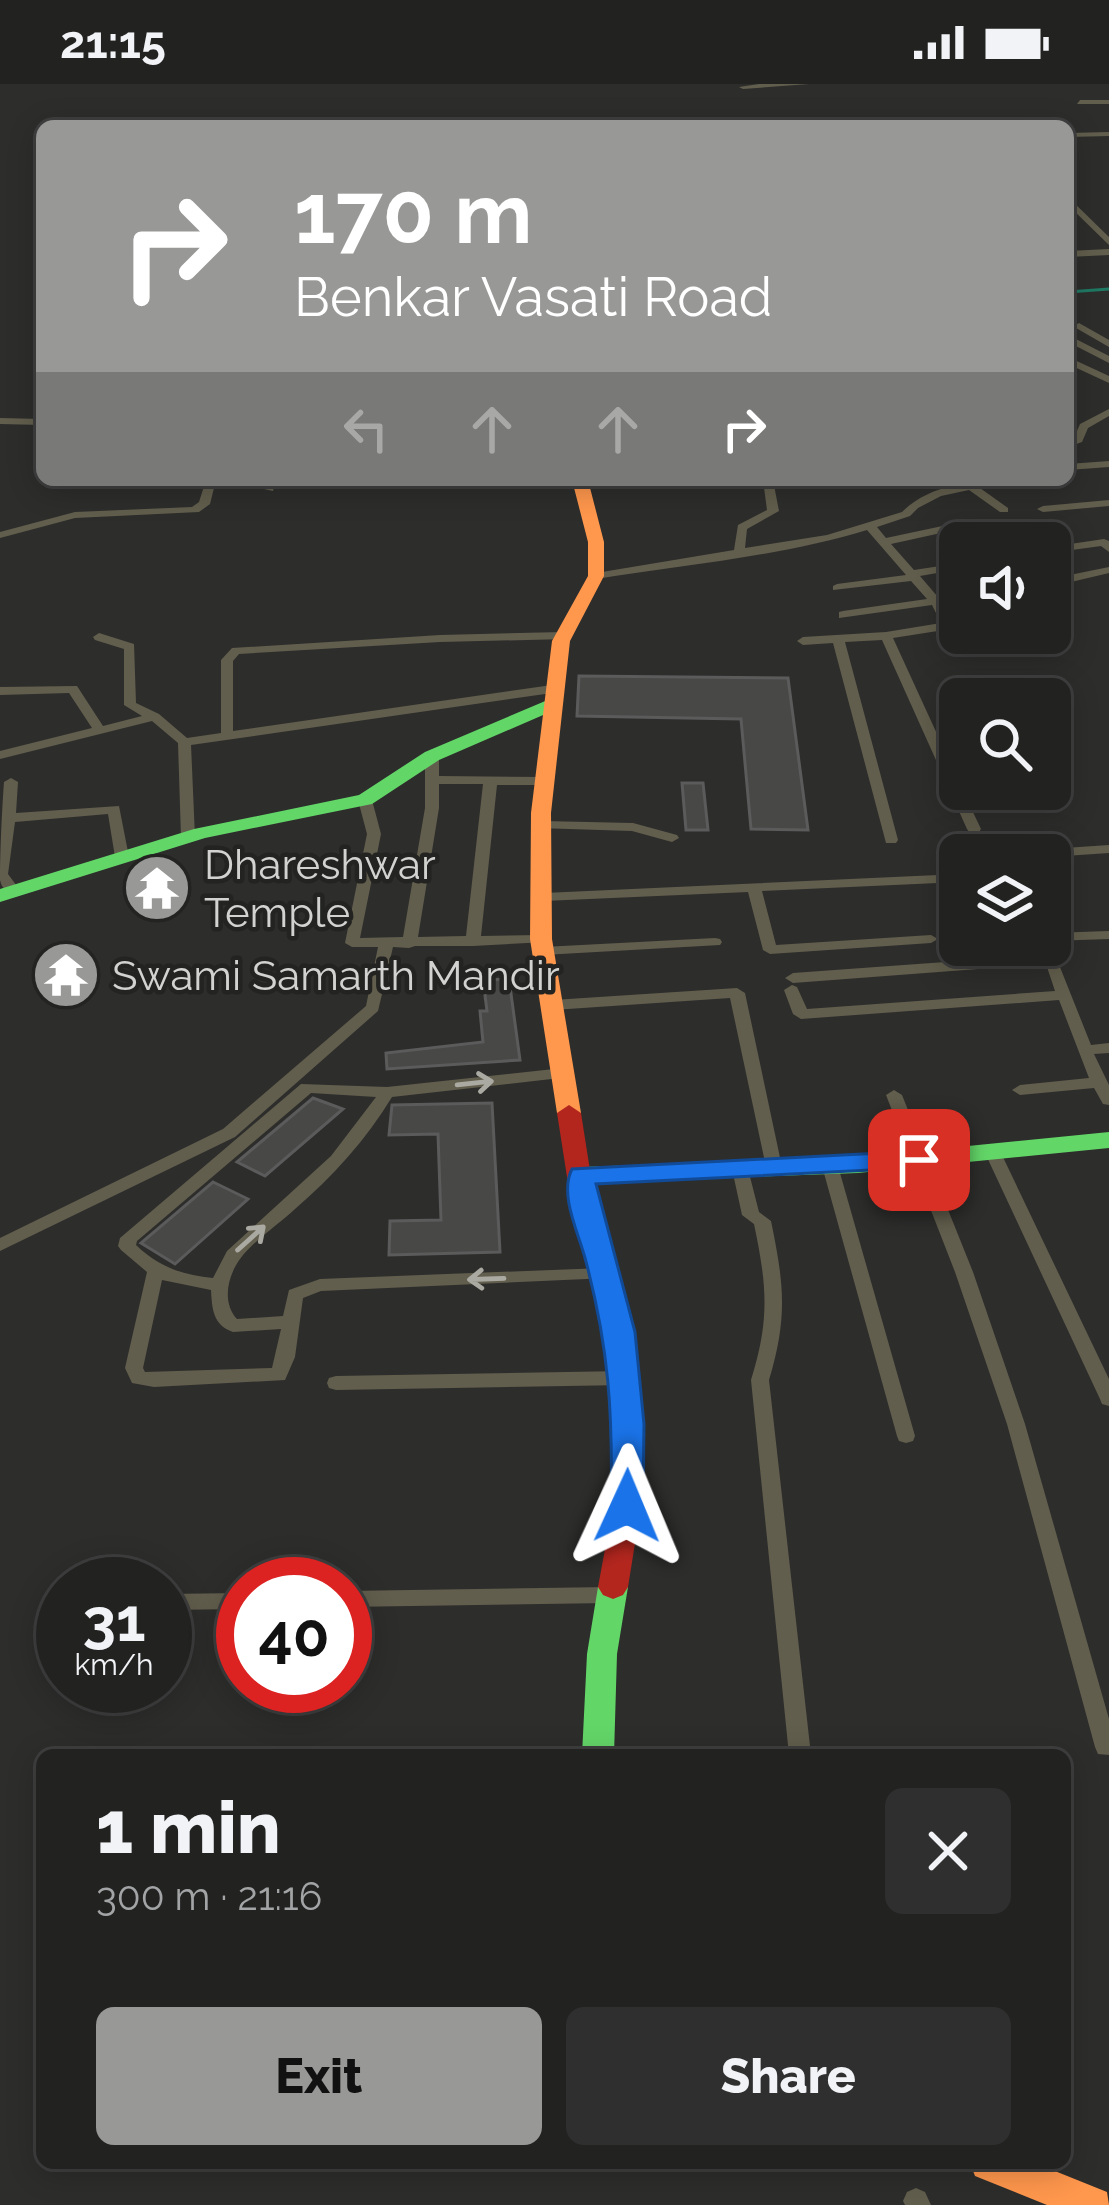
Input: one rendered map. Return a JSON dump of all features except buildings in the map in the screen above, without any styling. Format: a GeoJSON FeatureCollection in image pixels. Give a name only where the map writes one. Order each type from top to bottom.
{"type":"FeatureCollection","features":[{"type":"Feature","properties":{"kind":"street"},"geometry":{"type":"LineString","coordinates":[[743,87],[805,84]]}},
{"type":"Feature","properties":{"kind":"street"},"geometry":{"type":"LineString","coordinates":[[1080,102],[1109,100],[1101,84]]}},
{"type":"Feature","properties":{"kind":"street"},"geometry":{"type":"LineString","coordinates":[[1074,135],[1109,134]]}},
{"type":"Feature","properties":{"kind":"street"},"geometry":{"type":"LineString","coordinates":[[1074,206],[1109,242]]}},
{"type":"Feature","properties":{"kind":"street"},"geometry":{"type":"LineString","coordinates":[[1074,219],[1086,218]]}},
{"type":"Feature","properties":{"kind":"street"},"geometry":{"type":"LineString","coordinates":[[1074,254],[1109,252]]}},
{"type":"Feature","properties":{"kind":"street"},"geometry":{"type":"LineString","coordinates":[[1079,326],[1109,344]]}},
{"type":"Feature","properties":{"kind":"street"},"geometry":{"type":"LineString","coordinates":[[1074,341],[1109,360]]}},
{"type":"Feature","properties":{"kind":"street"},"geometry":{"type":"LineString","coordinates":[[1074,363],[1109,380]]}},
{"type":"Feature","properties":{"kind":"street"},"geometry":{"type":"LineString","coordinates":[[1074,442],[1084,426],[1109,412]]}},
{"type":"Feature","properties":{"kind":"street"},"geometry":{"type":"LineString","coordinates":[[1074,421],[1084,426]]}},
{"type":"Feature","properties":{"kind":"street"},"geometry":{"type":"LineString","coordinates":[[0,422],[36,422]]}},
{"type":"Feature","properties":{"kind":"street"},"geometry":{"type":"LineString","coordinates":[[1074,466],[1104,464],[1109,476]]}},
{"type":"Feature","properties":{"kind":"street"},"geometry":{"type":"LineString","coordinates":[[0,535],[75,515],[195,510],[204,504],[209,486]]}},
{"type":"Feature","properties":{"kind":"street"},"geometry":{"type":"LineString","coordinates":[[582,486],[596,542],[596,576],[563,636],[551,697],[542,825],[542,945],[582,1196],[620,1332],[625,1378],[627,1506],[609,1595],[598,1749]]}},
{"type":"Feature","properties":{"kind":"street"},"geometry":{"type":"LineString","coordinates":[[739,553],[742,527],[773,511],[768,486]]}},
{"type":"Feature","properties":{"kind":"street"},"geometry":{"type":"LineString","coordinates":[[596,576],[829,538],[906,514],[910,507],[935,495],[976,486]]}},
{"type":"Feature","properties":{"kind":"street"},"geometry":{"type":"LineString","coordinates":[[972,487],[1004,511]]}},
{"type":"Feature","properties":{"kind":"street"},"geometry":{"type":"LineString","coordinates":[[1043,509],[1109,503]]}},
{"type":"Feature","properties":{"kind":"street"},"geometry":{"type":"LineString","coordinates":[[868,525],[939,607]]}},
{"type":"Feature","properties":{"kind":"street"},"geometry":{"type":"LineString","coordinates":[[884,542],[939,530]]}},
{"type":"Feature","properties":{"kind":"street"},"geometry":{"type":"LineString","coordinates":[[1071,548],[1107,544]]}},
{"type":"Feature","properties":{"kind":"street"},"geometry":{"type":"LineString","coordinates":[[837,588],[939,570]]}},
{"type":"Feature","properties":{"kind":"street"},"geometry":{"type":"LineString","coordinates":[[1071,579],[1109,570]]}},
{"type":"Feature","properties":{"kind":"street"},"geometry":{"type":"LineString","coordinates":[[843,615],[935,601]]}},
{"type":"Feature","properties":{"kind":"street"},"geometry":{"type":"LineString","coordinates":[[803,640],[886,636],[939,622]]}},
{"type":"Feature","properties":{"kind":"street"},"geometry":{"type":"LineString","coordinates":[[226,736],[226,660],[236,651],[340,647],[388,638],[563,636]]}},
{"type":"Feature","properties":{"kind":"street"},"geometry":{"type":"LineString","coordinates":[[886,636],[974,829]]}},
{"type":"Feature","properties":{"kind":"street"},"geometry":{"type":"LineString","coordinates":[[99,637],[130,646],[130,705],[154,717],[184,742],[188,837]]}},
{"type":"Feature","properties":{"kind":"street"},"geometry":{"type":"LineString","coordinates":[[838,639],[891,840]]}},
{"type":"Feature","properties":{"kind":"street"},"geometry":{"type":"LineString","coordinates":[[0,692],[73,689],[100,731]]}},
{"type":"Feature","properties":{"kind":"street"},"geometry":{"type":"LineString","coordinates":[[184,742],[551,697]]}},
{"type":"Feature","properties":{"kind":"street"},"geometry":{"type":"LineString","coordinates":[[11,782],[3,881],[365,800],[433,768],[551,697]]}},
{"type":"Feature","properties":{"kind":"street"},"geometry":{"type":"LineString","coordinates":[[0,755],[154,717]]}},
{"type":"Feature","properties":{"kind":"street"},"geometry":{"type":"LineString","coordinates":[[433,768],[490,783],[544,781]]}},
{"type":"Feature","properties":{"kind":"street"},"geometry":{"type":"LineString","coordinates":[[409,944],[433,768]]}},
{"type":"Feature","properties":{"kind":"street"},"geometry":{"type":"LineString","coordinates":[[473,942],[490,783]]}},
{"type":"Feature","properties":{"kind":"street"},"geometry":{"type":"LineString","coordinates":[[365,800],[374,834],[352,943],[715,942]]}},
{"type":"Feature","properties":{"kind":"street"},"geometry":{"type":"LineString","coordinates":[[5,822],[114,809],[122,856]]}},
{"type":"Feature","properties":{"kind":"street"},"geometry":{"type":"LineString","coordinates":[[542,825],[633,827],[672,838]]}},
{"type":"Feature","properties":{"kind":"street"},"geometry":{"type":"LineString","coordinates":[[1071,852],[1109,849]]}},
{"type":"Feature","properties":{"kind":"street"},"geometry":{"type":"LineString","coordinates":[[544,897],[755,891],[828,882],[939,879]]}},
{"type":"Feature","properties":{"kind":"street"},"geometry":{"type":"LineString","coordinates":[[755,891],[770,950],[931,939]]}},
{"type":"Feature","properties":{"kind":"street"},"geometry":{"type":"LineString","coordinates":[[1071,943],[1109,935]]}},
{"type":"Feature","properties":{"kind":"street"},"geometry":{"type":"LineString","coordinates":[[0,1245],[229,1132],[373,1008],[386,945]]}},
{"type":"Feature","properties":{"kind":"street"},"geometry":{"type":"LineString","coordinates":[[939,963],[792,984],[801,1014],[1064,995]]}},
{"type":"Feature","properties":{"kind":"street"},"geometry":{"type":"LineString","coordinates":[[1055,966],[1084,1050],[1109,1100]]}},
{"type":"Feature","properties":{"kind":"street"},"geometry":{"type":"LineString","coordinates":[[553,1005],[736,993],[774,1166]]}},
{"type":"Feature","properties":{"kind":"street"},"geometry":{"type":"LineString","coordinates":[[1084,1050],[1109,1048]]}},
{"type":"Feature","properties":{"kind":"street"},"geometry":{"type":"LineString","coordinates":[[219,1286],[176,1282],[155,1273],[127,1246],[129,1238],[308,1088],[387,1092],[563,1073]]}},
{"type":"Feature","properties":{"kind":"street"},"geometry":{"type":"LineString","coordinates":[[1020,1090],[1099,1082]]}},
{"type":"Feature","properties":{"kind":"street"},"geometry":{"type":"LineString","coordinates":[[287,1322],[232,1326],[221,1313],[219,1286],[233,1255],[333,1163],[373,1118],[387,1092]]}},
{"type":"Feature","properties":{"kind":"street"},"geometry":{"type":"LineString","coordinates":[[894,1095],[1016,1424],[1106,1747]]}},
{"type":"Feature","properties":{"kind":"street"},"geometry":{"type":"LineString","coordinates":[[582,1175],[830,1166],[1109,1140]]}},
{"type":"Feature","properties":{"kind":"street"},"geometry":{"type":"LineString","coordinates":[[994,1153],[1109,1399]]}},
{"type":"Feature","properties":{"kind":"street"},"geometry":{"type":"LineString","coordinates":[[830,1166],[906,1436]]}},
{"type":"Feature","properties":{"kind":"street"},"geometry":{"type":"LineString","coordinates":[[740,1169],[751,1215],[762,1221],[778,1293],[776,1336],[760,1380],[799,1749]]}},
{"type":"Feature","properties":{"kind":"street"},"geometry":{"type":"LineString","coordinates":[[155,1273],[134,1368],[139,1378],[278,1375],[285,1365],[287,1322],[296,1294],[320,1285],[603,1274]]}},
{"type":"Feature","properties":{"kind":"street"},"geometry":{"type":"LineString","coordinates":[[337,1383],[625,1378]]}},
{"type":"Feature","properties":{"kind":"street"},"geometry":{"type":"LineString","coordinates":[[372,1599],[609,1595]]}},
{"type":"Feature","properties":{"kind":"street"},"geometry":{"type":"LineString","coordinates":[[1003,2169],[1094,2205]]}},
{"type":"Feature","properties":{"kind":"waterway"},"geometry":{"type":"LineString","coordinates":[[1074,292],[1109,289]]}},
{"type":"Feature","properties":{"kind":"traffic: fast"},"geometry":{"type":"LineString","coordinates":[[0,896],[201,833],[365,800],[432,756],[550,705]]}},
{"type":"Feature","properties":{"kind":"traffic: fast"},"geometry":{"type":"LineString","coordinates":[[582,1175],[858,1165],[1109,1140]]}},
{"type":"Feature","properties":{"kind":"traffic: fast"},"geometry":{"type":"LineString","coordinates":[[598,1749],[602,1654],[613,1587]]}},
{"type":"Feature","properties":{"kind":"traffic: slow"},"geometry":{"type":"LineString","coordinates":[[569,1113],[541,939],[541,813],[561,641],[596,576],[596,542],[582,486]]}},
{"type":"Feature","properties":{"kind":"traffic: slow"},"geometry":{"type":"LineString","coordinates":[[1003,2169],[1094,2205]]}},
{"type":"Feature","properties":{"kind":"traffic: jam"},"geometry":{"type":"LineString","coordinates":[[569,1113],[582,1196],[620,1332],[629,1424],[627,1506],[613,1587]]}},
{"type":"Feature","properties":{"kind":"place","name":"Dhareshwar Temple"},"geometry":{"type":"Point","coordinates":[157,888]}},
{"type":"Feature","properties":{"kind":"place","name":"Swami Samarth Mandir"},"geometry":{"type":"Point","coordinates":[66,975]}},
{"type":"Feature","properties":{"kind":"route"},"geometry":{"type":"LineString","coordinates":[[627,1506],[629,1424],[620,1332],[582,1196],[582,1175],[919,1160]]}}]}
